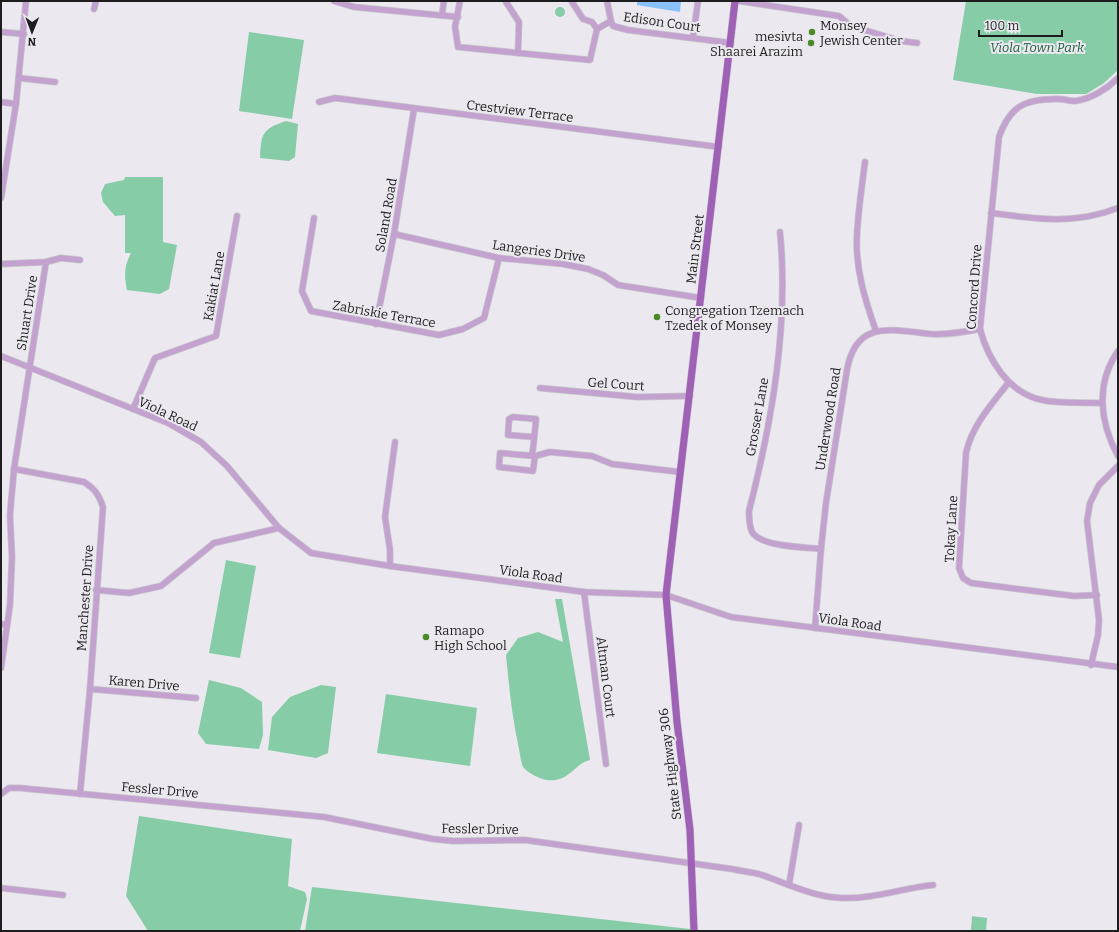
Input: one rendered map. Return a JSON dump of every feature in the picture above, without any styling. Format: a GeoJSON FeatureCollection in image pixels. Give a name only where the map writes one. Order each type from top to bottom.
{"type":"FeatureCollection","features":[{"type":"Feature","properties":{"kind":"main road","name":"Main Street"},"geometry":{"type":"LineString","coordinates":[[666,595],[735,1]]}},
{"type":"Feature","properties":{"kind":"main road","name":"State Highway 306"},"geometry":{"type":"LineString","coordinates":[[666,595],[670,650],[692,862],[694,931]]}},
{"type":"Feature","properties":{"kind":"street"},"geometry":{"type":"LineString","coordinates":[[1,198],[16,104],[26,1]]}},
{"type":"Feature","properties":{"kind":"street"},"geometry":{"type":"LineString","coordinates":[[94,9],[96,1]]}},
{"type":"Feature","properties":{"kind":"street"},"geometry":{"type":"LineString","coordinates":[[334,1],[354,7],[458,17]]}},
{"type":"Feature","properties":{"kind":"street"},"geometry":{"type":"LineString","coordinates":[[442,15],[444,1]]}},
{"type":"Feature","properties":{"kind":"street"},"geometry":{"type":"LineString","coordinates":[[460,1],[455,27],[458,46],[590,60],[597,29],[592,22],[583,19],[572,2]]}},
{"type":"Feature","properties":{"kind":"street"},"geometry":{"type":"LineString","coordinates":[[597,29],[612,23],[607,1]]}},
{"type":"Feature","properties":{"kind":"street"},"geometry":{"type":"LineString","coordinates":[[693,38],[698,1]]}},
{"type":"Feature","properties":{"kind":"street"},"geometry":{"type":"LineString","coordinates":[[739,1],[839,16],[851,26],[901,41],[917,43]]}},
{"type":"Feature","properties":{"kind":"street"},"geometry":{"type":"LineString","coordinates":[[506,2],[519,22],[518,53]]}},
{"type":"Feature","properties":{"kind":"street","name":"Edison Court"},"geometry":{"type":"LineString","coordinates":[[612,23],[628,30],[731,43]]}},
{"type":"Feature","properties":{"kind":"street"},"geometry":{"type":"LineString","coordinates":[[1,32],[24,34]]}},
{"type":"Feature","properties":{"kind":"street"},"geometry":{"type":"LineString","coordinates":[[19,78],[55,82]]}},
{"type":"Feature","properties":{"kind":"street","name":"Concord Drive"},"geometry":{"type":"LineString","coordinates":[[1101,403],[1041,400],[1025,394],[1009,382],[992,361],[984,345],[980,329],[999,136],[1003,125],[1011,113],[1023,103],[1041,99],[1075,101],[1091,96],[1108,87],[1118,78]]}},
{"type":"Feature","properties":{"kind":"street","name":"Crestview Terrace"},"geometry":{"type":"LineString","coordinates":[[319,102],[335,98],[719,147]]}},
{"type":"Feature","properties":{"kind":"street"},"geometry":{"type":"LineString","coordinates":[[1,102],[16,104]]}},
{"type":"Feature","properties":{"kind":"street","name":"Soland Road"},"geometry":{"type":"LineString","coordinates":[[376,324],[394,234],[414,109]]}},
{"type":"Feature","properties":{"kind":"street"},"geometry":{"type":"LineString","coordinates":[[865,162],[857,236],[858,257],[864,297],[876,331]]}},
{"type":"Feature","properties":{"kind":"street"},"geometry":{"type":"LineString","coordinates":[[991,213],[1066,220],[1100,215],[1118,208]]}},
{"type":"Feature","properties":{"kind":"street","name":"Kakiat Lane"},"geometry":{"type":"LineString","coordinates":[[133,409],[156,358],[216,336],[237,216]]}},
{"type":"Feature","properties":{"kind":"street","name":"Zabriskie Terrace"},"geometry":{"type":"LineString","coordinates":[[314,218],[302,291],[311,312],[439,335],[463,329],[484,318],[499,258]]}},
{"type":"Feature","properties":{"kind":"street","name":"Grosser Lane"},"geometry":{"type":"LineString","coordinates":[[780,232],[782,253],[781,320],[778,351],[767,430],[749,511],[749,524],[753,534],[760,540],[770,543],[821,549]]}},
{"type":"Feature","properties":{"kind":"street","name":"Langeries Drive"},"geometry":{"type":"LineString","coordinates":[[394,234],[499,258],[563,264],[588,269],[603,275],[618,285],[701,298]]}},
{"type":"Feature","properties":{"kind":"street"},"geometry":{"type":"LineString","coordinates":[[1,264],[46,262],[61,258],[80,260]]}},
{"type":"Feature","properties":{"kind":"street","name":"Shuart Drive"},"geometry":{"type":"LineString","coordinates":[[1,668],[4,625],[11,586],[10,515],[14,469],[46,262]]}},
{"type":"Feature","properties":{"kind":"street","name":"Underwood Road"},"geometry":{"type":"LineString","coordinates":[[815,628],[821,549],[849,358],[861,339],[876,331],[891,329],[932,334],[956,333],[980,329]]}},
{"type":"Feature","properties":{"kind":"street"},"geometry":{"type":"LineString","coordinates":[[1118,351],[1105,379],[1101,403],[1105,425],[1118,456]]}},
{"type":"Feature","properties":{"kind":"street","name":"Viola Road"},"geometry":{"type":"LineString","coordinates":[[1,356],[168,423],[201,442],[228,466],[279,528],[311,553],[390,566],[584,592],[666,595],[731,617],[1091,665],[1118,667]]}},
{"type":"Feature","properties":{"kind":"street","name":"Tokay Lane"},"geometry":{"type":"LineString","coordinates":[[1009,382],[977,424],[969,439],[966,454],[959,568],[963,578],[971,583],[1074,596],[1097,595]]}},
{"type":"Feature","properties":{"kind":"street","name":"Gel Court"},"geometry":{"type":"LineString","coordinates":[[540,388],[637,397],[690,396]]}},
{"type":"Feature","properties":{"kind":"street"},"geometry":{"type":"LineString","coordinates":[[534,437],[508,435],[509,419],[513,417],[536,420],[534,437],[534,456],[533,470],[499,467],[500,453],[534,456],[550,452],[592,456],[612,464],[680,472]]}},
{"type":"Feature","properties":{"kind":"street"},"geometry":{"type":"LineString","coordinates":[[390,566],[390,550],[385,517],[395,442]]}},
{"type":"Feature","properties":{"kind":"street"},"geometry":{"type":"LineString","coordinates":[[1091,665],[1098,635],[1097,595],[1087,521],[1090,502],[1099,484],[1118,466]]}},
{"type":"Feature","properties":{"kind":"street","name":"Manchester Drive"},"geometry":{"type":"LineString","coordinates":[[14,469],[84,482],[92,487],[100,496],[103,507],[90,689],[80,794]]}},
{"type":"Feature","properties":{"kind":"street"},"geometry":{"type":"LineString","coordinates":[[96,590],[129,593],[161,586],[214,543],[279,528]]}},
{"type":"Feature","properties":{"kind":"street","name":"Altman Court"},"geometry":{"type":"LineString","coordinates":[[584,592],[606,764]]}},
{"type":"Feature","properties":{"kind":"street","name":"Karen Drive"},"geometry":{"type":"LineString","coordinates":[[90,689],[196,698]]}},
{"type":"Feature","properties":{"kind":"street","name":"Fessler Drive"},"geometry":{"type":"LineString","coordinates":[[1,794],[9,788],[20,788],[324,817],[433,839],[453,841],[525,840],[692,862],[758,874],[812,892],[841,898],[864,897],[916,886],[933,885]]}},
{"type":"Feature","properties":{"kind":"street"},"geometry":{"type":"LineString","coordinates":[[789,885],[799,826]]}},
{"type":"Feature","properties":{"kind":"street"},"geometry":{"type":"LineString","coordinates":[[1,888],[63,895]]}},
{"type":"Feature","properties":{"kind":"green space","name":"Viola Town Park"},"geometry":{"type":"Polygon","coordinates":[[[966,1],[1118,1],[1118,70],[1104,83],[1086,94],[1037,94],[953,80],[966,1]]]}},
{"type":"Feature","properties":{"kind":"green space"},"geometry":{"type":"Polygon","coordinates":[[[560,7],[565,12],[560,17],[555,12],[560,7]]]}},
{"type":"Feature","properties":{"kind":"green space"},"geometry":{"type":"Polygon","coordinates":[[[249,32],[304,40],[292,119],[239,111],[249,32]]]}},
{"type":"Feature","properties":{"kind":"green space"},"geometry":{"type":"Polygon","coordinates":[[[286,121],[298,124],[295,157],[289,161],[260,158],[261,143],[264,134],[272,127],[286,121]]]}},
{"type":"Feature","properties":{"kind":"green space"},"geometry":{"type":"Polygon","coordinates":[[[125,177],[163,177],[163,242],[177,245],[169,289],[160,294],[127,290],[125,271],[131,253],[125,253],[125,215],[115,216],[103,202],[101,193],[105,184],[124,180],[125,177]]]}},
{"type":"Feature","properties":{"kind":"green space"},"geometry":{"type":"Polygon","coordinates":[[[226,560],[256,566],[240,658],[209,653],[226,560]]]}},
{"type":"Feature","properties":{"kind":"green space"},"geometry":{"type":"Polygon","coordinates":[[[555,599],[562,599],[590,760],[580,765],[561,779],[547,780],[531,773],[522,765],[513,714],[506,655],[518,638],[538,632],[563,642],[555,599]]]}},
{"type":"Feature","properties":{"kind":"green space"},"geometry":{"type":"Polygon","coordinates":[[[209,680],[241,688],[262,702],[263,735],[259,749],[206,744],[198,733],[209,680]]]}},
{"type":"Feature","properties":{"kind":"green space"},"geometry":{"type":"Polygon","coordinates":[[[321,685],[336,687],[328,753],[316,758],[268,750],[272,717],[290,697],[321,685]]]}},
{"type":"Feature","properties":{"kind":"green space"},"geometry":{"type":"Polygon","coordinates":[[[386,694],[477,708],[470,766],[377,753],[386,694]]]}},
{"type":"Feature","properties":{"kind":"green space"},"geometry":{"type":"Polygon","coordinates":[[[139,816],[292,839],[288,886],[305,892],[307,899],[300,931],[148,931],[126,896],[139,816]]]}},
{"type":"Feature","properties":{"kind":"green space"},"geometry":{"type":"Polygon","coordinates":[[[312,887],[690,929],[690,931],[305,931],[312,887]]]}},
{"type":"Feature","properties":{"kind":"green space"},"geometry":{"type":"Polygon","coordinates":[[[972,916],[987,918],[986,931],[971,931],[972,916]]]}},
{"type":"Feature","properties":{"kind":"water"},"geometry":{"type":"Polygon","coordinates":[[[637,1],[681,1],[680,12],[637,5],[637,1]]]}},
{"type":"Feature","properties":{"kind":"place","name":"Monsey Jewish Center"},"geometry":{"type":"Point","coordinates":[812,32]}},
{"type":"Feature","properties":{"kind":"place","name":"mesivta Shaarei Arazim"},"geometry":{"type":"Point","coordinates":[811,43]}},
{"type":"Feature","properties":{"kind":"place","name":"Congregation Tzemach Tzedek of Monsey"},"geometry":{"type":"Point","coordinates":[657,317]}},
{"type":"Feature","properties":{"kind":"place","name":"Ramapo High School"},"geometry":{"type":"Point","coordinates":[426,637]}}]}
